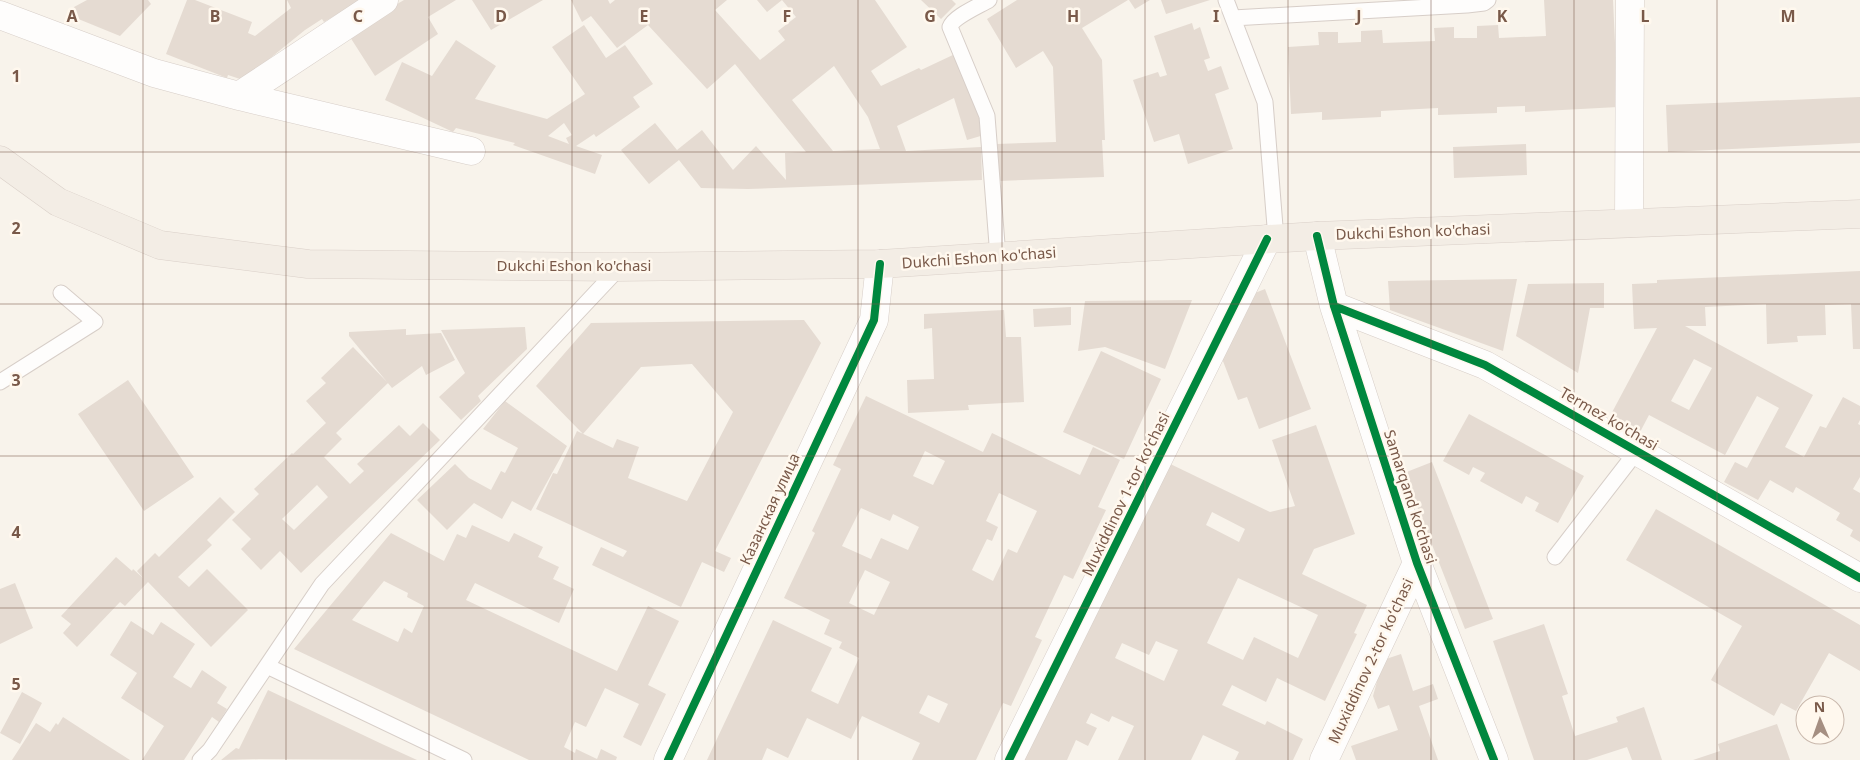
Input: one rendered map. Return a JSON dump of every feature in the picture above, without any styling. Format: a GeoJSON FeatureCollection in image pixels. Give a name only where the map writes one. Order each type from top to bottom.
{"type":"FeatureCollection","features":[{"type":"Feature","properties":{"kind":"main road","name":"Dukchi Eshon ko'chasi"},"geometry":{"type":"LineString","coordinates":[[0,160],[58,202],[160,245],[308,264],[620,268],[880,264],[1318,236],[1860,214]]}},
{"type":"Feature","properties":{"kind":"street"},"geometry":{"type":"LineString","coordinates":[[239,96],[384,0]]}},
{"type":"Feature","properties":{"kind":"street"},"geometry":{"type":"LineString","coordinates":[[1629,223],[1630,0]]}},
{"type":"Feature","properties":{"kind":"street"},"geometry":{"type":"LineString","coordinates":[[0,15],[154,73],[239,96],[471,152]]}},
{"type":"Feature","properties":{"kind":"street","name":"Samarqand ko‘chasi"},"geometry":{"type":"LineString","coordinates":[[1318,236],[1334,306],[1417,563],[1494,760]]}},
{"type":"Feature","properties":{"kind":"street","name":"Muxiddinov 1-tor koʻchasi"},"geometry":{"type":"LineString","coordinates":[[1009,760],[1271,239]]}},
{"type":"Feature","properties":{"kind":"street","name":"Казанская улица"},"geometry":{"type":"LineString","coordinates":[[668,760],[874,320],[880,264]]}},
{"type":"Feature","properties":{"kind":"street","name":"Termez ko'chasi"},"geometry":{"type":"LineString","coordinates":[[1334,306],[1485,365],[1860,578]]}},
{"type":"Feature","properties":{"kind":"street","name":"Muxiddinov 2-tor koʻchasi"},"geometry":{"type":"LineString","coordinates":[[1324,760],[1417,563]]}},
{"type":"Feature","properties":{"kind":"lane"},"geometry":{"type":"LineString","coordinates":[[989,0],[956,19],[951,23],[950,27],[987,116],[998,257]]}},
{"type":"Feature","properties":{"kind":"lane"},"geometry":{"type":"LineString","coordinates":[[1226,0],[1265,102],[1271,239]]}},
{"type":"Feature","properties":{"kind":"lane"},"geometry":{"type":"LineString","coordinates":[[1233,18],[1468,5],[1484,3],[1488,0]]}},
{"type":"Feature","properties":{"kind":"lane"},"geometry":{"type":"LineString","coordinates":[[200,760],[210,750],[322,584],[620,268]]}},
{"type":"Feature","properties":{"kind":"lane"},"geometry":{"type":"LineString","coordinates":[[0,382],[95,322],[61,293]]}},
{"type":"Feature","properties":{"kind":"lane"},"geometry":{"type":"LineString","coordinates":[[1555,556],[1637,451]]}},
{"type":"Feature","properties":{"kind":"lane"},"geometry":{"type":"LineString","coordinates":[[267,666],[464,760]]}},
{"type":"Feature","properties":{"kind":"building"},"geometry":{"type":"Polygon","coordinates":[[[87,0],[148,0],[151,4],[120,36],[71,16],[74,7],[87,0]]]}},
{"type":"Feature","properties":{"kind":"building"},"geometry":{"type":"Polygon","coordinates":[[[187,0],[195,0],[252,22],[248,33],[255,36],[291,8],[287,0],[361,0],[324,22],[322,19],[305,30],[243,80],[228,75],[227,78],[166,54],[187,0]]]}},
{"type":"Feature","properties":{"kind":"building"},"geometry":{"type":"Polygon","coordinates":[[[404,0],[456,0],[428,17],[438,34],[375,76],[350,37],[394,10],[392,7],[404,0]]]}},
{"type":"Feature","properties":{"kind":"building"},"geometry":{"type":"Polygon","coordinates":[[[472,0],[543,0],[491,30],[472,0]]]}},
{"type":"Feature","properties":{"kind":"building"},"geometry":{"type":"Polygon","coordinates":[[[571,0],[608,0],[610,4],[615,0],[727,0],[715,10],[760,60],[785,40],[778,31],[796,17],[782,0],[875,0],[907,47],[871,71],[881,86],[955,54],[971,91],[984,135],[967,140],[954,98],[897,126],[906,151],[981,147],[982,180],[748,189],[701,188],[679,160],[649,184],[621,150],[655,123],[677,150],[702,130],[733,170],[756,146],[786,180],[785,153],[806,152],[735,64],[707,89],[648,25],[617,48],[591,16],[582,22],[571,0]],[[834,66],[792,100],[833,151],[880,149],[868,117],[834,66]]]}},
{"type":"Feature","properties":{"kind":"building"},"geometry":{"type":"Polygon","coordinates":[[[757,0],[782,0],[767,12],[757,0]]]}},
{"type":"Feature","properties":{"kind":"building"},"geometry":{"type":"Polygon","coordinates":[[[921,0],[952,0],[956,4],[941,19],[921,0]]]}},
{"type":"Feature","properties":{"kind":"building"},"geometry":{"type":"Polygon","coordinates":[[[1017,0],[1128,0],[1082,28],[1102,60],[1105,140],[1102,140],[1104,177],[999,181],[997,144],[1056,142],[1053,67],[1043,51],[1016,68],[987,19],[1017,0]]]}},
{"type":"Feature","properties":{"kind":"building"},"geometry":{"type":"Polygon","coordinates":[[[1129,0],[1150,0],[1135,9],[1129,0]]]}},
{"type":"Feature","properties":{"kind":"building"},"geometry":{"type":"Polygon","coordinates":[[[1161,0],[1210,0],[1166,14],[1161,0]]]}},
{"type":"Feature","properties":{"kind":"building"},"geometry":{"type":"Polygon","coordinates":[[[1544,0],[1613,0],[1618,107],[1525,112],[1525,106],[1497,107],[1497,113],[1438,115],[1438,108],[1381,111],[1381,117],[1322,120],[1322,112],[1291,114],[1288,47],[1319,45],[1318,32],[1338,32],[1338,43],[1361,42],[1361,31],[1382,30],[1383,43],[1435,41],[1434,28],[1454,27],[1454,38],[1477,38],[1477,26],[1498,25],[1499,38],[1546,36],[1544,0]]]}},
{"type":"Feature","properties":{"kind":"building"},"geometry":{"type":"Polygon","coordinates":[[[1192,23],[1194,30],[1200,27],[1210,58],[1204,60],[1208,71],[1221,66],[1229,89],[1215,94],[1233,149],[1188,164],[1179,134],[1154,142],[1133,80],[1158,72],[1160,77],[1167,75],[1154,36],[1192,23]]]}},
{"type":"Feature","properties":{"kind":"building"},"geometry":{"type":"Polygon","coordinates":[[[584,25],[606,58],[625,45],[653,84],[633,97],[640,107],[596,137],[594,134],[576,146],[602,155],[595,174],[513,145],[515,143],[456,128],[453,132],[385,100],[402,62],[432,76],[456,40],[496,66],[475,99],[547,119],[585,94],[552,47],[584,25]],[[564,123],[548,136],[569,144],[566,138],[572,135],[564,123]]]}},
{"type":"Feature","properties":{"kind":"building"},"geometry":{"type":"Polygon","coordinates":[[[1860,97],[1860,143],[1668,152],[1666,105],[1860,97]]]}},
{"type":"Feature","properties":{"kind":"building"},"geometry":{"type":"Polygon","coordinates":[[[1526,144],[1527,175],[1454,178],[1453,147],[1526,144]]]}},
{"type":"Feature","properties":{"kind":"building"},"geometry":{"type":"Polygon","coordinates":[[[1860,271],[1860,349],[1853,349],[1851,304],[1825,305],[1826,335],[1797,336],[1798,342],[1767,344],[1766,304],[1705,307],[1706,326],[1685,326],[1813,395],[1785,447],[1804,457],[1820,426],[1826,428],[1843,397],[1860,406],[1860,420],[1858,424],[1860,425],[1860,477],[1853,489],[1860,493],[1860,542],[1850,536],[1853,530],[1836,520],[1840,513],[1796,487],[1793,493],[1770,480],[1758,500],[1724,482],[1735,462],[1747,468],[1779,408],[1757,396],[1725,455],[1649,415],[1639,434],[1609,418],[1657,328],[1634,329],[1632,284],[1657,283],[1657,280],[1860,271]],[[1694,359],[1671,401],[1689,410],[1712,368],[1694,359]]]}},
{"type":"Feature","properties":{"kind":"building"},"geometry":{"type":"Polygon","coordinates":[[[1517,279],[1503,351],[1390,310],[1388,281],[1517,279]]]}},
{"type":"Feature","properties":{"kind":"building"},"geometry":{"type":"Polygon","coordinates":[[[1604,283],[1604,308],[1590,308],[1578,373],[1516,336],[1528,284],[1604,283]]]}},
{"type":"Feature","properties":{"kind":"building"},"geometry":{"type":"Polygon","coordinates":[[[1265,289],[1311,409],[1259,429],[1247,397],[1238,400],[1221,356],[1245,297],[1265,289]]]}},
{"type":"Feature","properties":{"kind":"building"},"geometry":{"type":"Polygon","coordinates":[[[1192,300],[1165,369],[1105,347],[1078,351],[1085,301],[1192,300]]]}},
{"type":"Feature","properties":{"kind":"building"},"geometry":{"type":"Polygon","coordinates":[[[1071,307],[1071,325],[1034,327],[1033,309],[1071,307]]]}},
{"type":"Feature","properties":{"kind":"building"},"geometry":{"type":"Polygon","coordinates":[[[1004,310],[1006,337],[1021,337],[1024,402],[968,405],[969,410],[908,413],[907,380],[934,379],[932,328],[924,329],[924,314],[1004,310]]]}},
{"type":"Feature","properties":{"kind":"building"},"geometry":{"type":"Polygon","coordinates":[[[804,320],[821,343],[715,551],[731,558],[724,572],[702,562],[681,607],[592,565],[601,547],[623,557],[627,551],[536,509],[553,473],[557,474],[577,431],[583,434],[536,386],[591,323],[804,320]],[[692,364],[641,367],[583,434],[613,448],[617,439],[639,447],[628,478],[687,501],[733,412],[692,364]]]}},
{"type":"Feature","properties":{"kind":"building"},"geometry":{"type":"Polygon","coordinates":[[[525,327],[527,349],[478,396],[481,401],[461,420],[439,397],[465,373],[441,330],[525,327]]]}},
{"type":"Feature","properties":{"kind":"building"},"geometry":{"type":"Polygon","coordinates":[[[406,329],[406,335],[441,333],[455,360],[426,375],[422,366],[392,388],[349,336],[349,332],[406,329]]]}},
{"type":"Feature","properties":{"kind":"building"},"geometry":{"type":"Polygon","coordinates":[[[353,347],[388,383],[336,433],[342,439],[324,457],[350,484],[364,471],[357,464],[399,425],[410,436],[423,423],[440,440],[301,573],[280,551],[261,570],[241,549],[251,539],[232,520],[259,494],[254,489],[326,423],[306,401],[326,383],[321,378],[353,347]],[[317,485],[282,519],[294,530],[328,497],[317,485]]]}},
{"type":"Feature","properties":{"kind":"building"},"geometry":{"type":"Polygon","coordinates":[[[1101,351],[1161,379],[1124,459],[1063,432],[1101,351]]]}},
{"type":"Feature","properties":{"kind":"building"},"geometry":{"type":"Polygon","coordinates":[[[128,380],[194,477],[144,511],[78,414],[128,380]]]}},
{"type":"Feature","properties":{"kind":"building"},"geometry":{"type":"Polygon","coordinates":[[[866,396],[983,452],[992,433],[1080,475],[1093,447],[1120,460],[1098,507],[1106,510],[1073,579],[1064,575],[1035,637],[1042,640],[1011,706],[1003,703],[976,760],[912,760],[920,743],[862,716],[851,739],[807,718],[788,758],[767,748],[762,760],[707,760],[773,620],[832,648],[811,691],[838,704],[859,658],[839,648],[842,642],[824,634],[830,620],[784,598],[815,533],[812,531],[841,469],[833,465],[866,396]],[[925,451],[913,476],[933,485],[945,461],[925,451]],[[999,493],[986,521],[998,527],[992,541],[987,539],[972,570],[993,581],[1008,549],[1017,553],[1037,511],[999,493]],[[861,508],[842,546],[871,559],[881,538],[908,550],[919,527],[893,514],[890,521],[861,508]],[[865,570],[849,603],[874,615],[890,582],[865,570]],[[928,695],[919,713],[939,723],[948,704],[928,695]]]}},
{"type":"Feature","properties":{"kind":"building"},"geometry":{"type":"Polygon","coordinates":[[[505,401],[567,446],[531,511],[512,501],[502,519],[474,503],[447,530],[417,500],[455,464],[469,478],[491,490],[501,471],[505,473],[518,448],[483,429],[505,401]]]}},
{"type":"Feature","properties":{"kind":"building"},"geometry":{"type":"Polygon","coordinates":[[[1469,414],[1584,476],[1558,523],[1535,511],[1539,503],[1526,496],[1522,504],[1480,481],[1485,473],[1473,467],[1469,475],[1443,461],[1469,414]]]}},
{"type":"Feature","properties":{"kind":"building"},"geometry":{"type":"Polygon","coordinates":[[[1316,425],[1355,534],[1314,549],[1302,574],[1367,605],[1354,633],[1357,634],[1325,701],[1277,678],[1266,702],[1232,685],[1222,705],[1265,725],[1267,721],[1303,739],[1293,760],[1235,760],[1239,752],[1203,735],[1191,760],[1118,760],[1134,726],[1112,716],[1109,722],[1091,713],[1086,723],[1097,728],[1088,746],[1076,740],[1067,760],[1021,760],[1128,525],[1139,530],[1160,487],[1151,483],[1162,460],[1270,512],[1295,506],[1272,440],[1316,425]],[[1212,512],[1206,525],[1239,542],[1245,529],[1212,512]],[[1238,578],[1207,643],[1243,660],[1254,637],[1298,658],[1318,615],[1238,578]],[[1156,641],[1149,655],[1122,643],[1115,658],[1164,681],[1178,650],[1156,641]]]}},
{"type":"Feature","properties":{"kind":"building"},"geometry":{"type":"Polygon","coordinates":[[[1432,462],[1493,619],[1465,629],[1404,473],[1432,462]]]}},
{"type":"Feature","properties":{"kind":"building"},"geometry":{"type":"Polygon","coordinates":[[[220,497],[235,512],[207,540],[212,545],[178,577],[189,587],[207,569],[248,610],[211,647],[148,582],[125,606],[120,602],[77,647],[63,633],[71,624],[61,616],[116,557],[143,578],[137,571],[155,553],[159,557],[220,497]]]}},
{"type":"Feature","properties":{"kind":"building"},"geometry":{"type":"Polygon","coordinates":[[[1656,509],[1860,625],[1860,671],[1829,653],[1805,695],[1795,695],[1795,710],[1781,703],[1774,716],[1711,680],[1742,626],[1626,560],[1656,509]]]}},
{"type":"Feature","properties":{"kind":"building"},"geometry":{"type":"Polygon","coordinates":[[[472,525],[509,542],[514,533],[543,547],[538,557],[559,567],[553,579],[574,589],[559,623],[475,583],[466,600],[617,671],[648,606],[679,621],[648,685],[666,694],[641,746],[623,737],[639,704],[605,688],[586,727],[575,722],[564,747],[575,753],[576,749],[597,759],[601,749],[617,757],[616,760],[529,760],[294,649],[391,533],[444,561],[457,534],[466,538],[472,525]],[[384,581],[352,620],[398,642],[404,628],[412,633],[424,606],[407,597],[408,593],[384,581]]]}},
{"type":"Feature","properties":{"kind":"building"},"geometry":{"type":"Polygon","coordinates":[[[15,583],[33,628],[0,644],[0,589],[15,583]]]}},
{"type":"Feature","properties":{"kind":"building"},"geometry":{"type":"Polygon","coordinates":[[[131,621],[153,635],[161,622],[195,644],[173,677],[191,688],[202,670],[227,687],[217,703],[227,709],[219,722],[212,717],[184,760],[142,760],[164,726],[121,698],[137,673],[110,655],[131,621]]]}},
{"type":"Feature","properties":{"kind":"building"},"geometry":{"type":"Polygon","coordinates":[[[1544,624],[1568,694],[1562,696],[1575,736],[1618,722],[1616,717],[1644,707],[1662,760],[1632,760],[1627,747],[1587,760],[1534,760],[1493,641],[1544,624]]]}},
{"type":"Feature","properties":{"kind":"building"},"geometry":{"type":"Polygon","coordinates":[[[1401,654],[1413,691],[1433,684],[1438,699],[1419,706],[1438,760],[1356,760],[1351,746],[1398,730],[1389,705],[1378,709],[1373,696],[1383,660],[1401,654]]]}},
{"type":"Feature","properties":{"kind":"building"},"geometry":{"type":"Polygon","coordinates":[[[268,690],[417,760],[221,760],[236,748],[239,749],[268,690]]]}},
{"type":"Feature","properties":{"kind":"building"},"geometry":{"type":"Polygon","coordinates":[[[22,692],[42,703],[20,744],[0,733],[22,692]]]}},
{"type":"Feature","properties":{"kind":"building"},"geometry":{"type":"Polygon","coordinates":[[[63,717],[130,760],[12,760],[36,723],[50,732],[63,717]]]}},
{"type":"Feature","properties":{"kind":"building"},"geometry":{"type":"Polygon","coordinates":[[[1777,724],[1790,760],[1693,760],[1720,751],[1718,744],[1777,724]]]}},
{"type":"Feature","properties":{"kind":"cycle path"},"geometry":{"type":"LineString","coordinates":[[1317,236],[1334,306],[1417,563],[1494,760]]}},
{"type":"Feature","properties":{"kind":"cycle path"},"geometry":{"type":"LineString","coordinates":[[1009,760],[1267,239]]}},
{"type":"Feature","properties":{"kind":"cycle path"},"geometry":{"type":"LineString","coordinates":[[668,760],[874,320],[880,264]]}},
{"type":"Feature","properties":{"kind":"cycle path"},"geometry":{"type":"LineString","coordinates":[[1334,306],[1485,365],[1860,578]]}}]}
